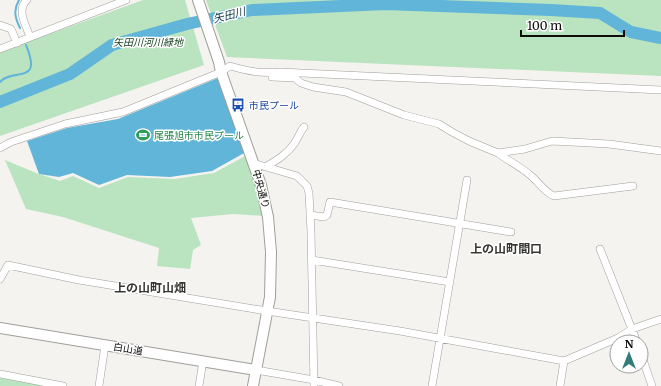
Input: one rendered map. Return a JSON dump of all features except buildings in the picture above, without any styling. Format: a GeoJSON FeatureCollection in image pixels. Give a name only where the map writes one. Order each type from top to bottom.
{"type":"FeatureCollection","features":[{"type":"Feature","properties":{"kind":"street"},"geometry":{"type":"LineString","coordinates":[[27,0],[22,5],[21,14],[30,37]]}},
{"type":"Feature","properties":{"kind":"street"},"geometry":{"type":"LineString","coordinates":[[0,49],[126,0]]}},
{"type":"Feature","properties":{"kind":"street","name":"中央通り"},"geometry":{"type":"LineString","coordinates":[[198,0],[221,72],[254,163],[261,185],[268,217],[271,252],[271,281],[253,386]]}},
{"type":"Feature","properties":{"kind":"street"},"geometry":{"type":"LineString","coordinates":[[0,25],[11,29],[17,43]]}},
{"type":"Feature","properties":{"kind":"street"},"geometry":{"type":"LineString","coordinates":[[0,148],[11,142],[65,124],[123,112],[221,72],[230,66],[254,73],[267,74],[280,72],[661,90]]}},
{"type":"Feature","properties":{"kind":"street"},"geometry":{"type":"LineString","coordinates":[[267,74],[272,77],[295,78],[301,83],[313,87],[346,92],[404,114],[439,124],[468,141],[498,153],[530,174],[550,194],[554,196],[632,186]]}},
{"type":"Feature","properties":{"kind":"street"},"geometry":{"type":"LineString","coordinates":[[267,166],[286,153],[294,144],[304,127]]}},
{"type":"Feature","properties":{"kind":"street"},"geometry":{"type":"LineString","coordinates":[[498,153],[525,149],[552,141],[609,144],[661,151]]}},
{"type":"Feature","properties":{"kind":"street"},"geometry":{"type":"LineString","coordinates":[[254,163],[293,174],[302,180],[307,186],[309,194],[312,260],[314,383]]}},
{"type":"Feature","properties":{"kind":"street"},"geometry":{"type":"LineString","coordinates":[[432,386],[467,180]]}},
{"type":"Feature","properties":{"kind":"street"},"geometry":{"type":"LineString","coordinates":[[310,215],[327,215],[330,202],[512,232]]}},
{"type":"Feature","properties":{"kind":"street"},"geometry":{"type":"LineString","coordinates":[[600,250],[634,334]]}},
{"type":"Feature","properties":{"kind":"street"},"geometry":{"type":"LineString","coordinates":[[312,260],[450,282]]}},
{"type":"Feature","properties":{"kind":"street"},"geometry":{"type":"LineString","coordinates":[[0,279],[8,265],[78,280],[441,338],[564,361],[618,338],[632,329],[661,319]]}},
{"type":"Feature","properties":{"kind":"street","name":"白山道"},"geometry":{"type":"LineString","coordinates":[[0,328],[256,370]]}},
{"type":"Feature","properties":{"kind":"street"},"geometry":{"type":"LineString","coordinates":[[99,386],[105,345]]}},
{"type":"Feature","properties":{"kind":"street"},"geometry":{"type":"LineString","coordinates":[[560,386],[564,361]]}},
{"type":"Feature","properties":{"kind":"street"},"geometry":{"type":"LineString","coordinates":[[199,386],[204,362]]}},
{"type":"Feature","properties":{"kind":"street"},"geometry":{"type":"LineString","coordinates":[[256,370],[314,383],[339,386]]}},
{"type":"Feature","properties":{"kind":"street"},"geometry":{"type":"LineString","coordinates":[[0,374],[63,386]]}},
{"type":"Feature","properties":{"kind":"street"},"geometry":{"type":"LineString","coordinates":[[648,374],[652,386]]}},
{"type":"Feature","properties":{"kind":"green space","name":"矢田川河川緑地"},"geometry":{"type":"Polygon","coordinates":[[[143,0],[185,0],[204,65],[0,136],[0,52],[143,0]]]}},
{"type":"Feature","properties":{"kind":"green space"},"geometry":{"type":"Polygon","coordinates":[[[206,0],[661,0],[661,76],[227,57],[206,0]]]}},
{"type":"Feature","properties":{"kind":"green space"},"geometry":{"type":"Polygon","coordinates":[[[247,155],[264,216],[233,214],[191,218],[201,245],[193,250],[190,269],[157,266],[159,248],[63,217],[26,209],[5,160],[60,181],[73,176],[99,188],[128,177],[175,179],[214,173],[247,155]]]}},
{"type":"Feature","properties":{"kind":"green space"},"geometry":{"type":"Polygon","coordinates":[[[0,374],[63,386],[0,386],[0,374]]]}},
{"type":"Feature","properties":{"kind":"water","name":"尾張旭市市民プール"},"geometry":{"type":"Polygon","coordinates":[[[218,78],[246,152],[212,171],[170,177],[127,175],[99,185],[73,173],[59,177],[39,174],[27,141],[67,128],[118,119],[218,78]]]}},
{"type":"Feature","properties":{"kind":"waterway"},"geometry":{"type":"LineString","coordinates":[[19,0],[15,14],[20,28]]}},
{"type":"Feature","properties":{"kind":"waterway","name":"矢田川"},"geometry":{"type":"LineString","coordinates":[[0,102],[70,74],[112,45],[187,24],[252,10],[385,4],[600,13],[631,32],[661,38]]}},
{"type":"Feature","properties":{"kind":"waterway"},"geometry":{"type":"LineString","coordinates":[[0,82],[6,78],[29,71],[31,66],[26,45]]}},
{"type":"Feature","properties":{"kind":"place","name":"市民プール"},"geometry":{"type":"Point","coordinates":[238,105]}},
{"type":"Feature","properties":{"kind":"place","name":"尾張旭市市民プール"},"geometry":{"type":"Point","coordinates":[143,135]}},
{"type":"Feature","properties":{"kind":"district","name":"上の山町間口"},"geometry":{"type":"Point","coordinates":[506,248]}},
{"type":"Feature","properties":{"kind":"district","name":"上の山町山畑"},"geometry":{"type":"Point","coordinates":[150,287]}}]}
